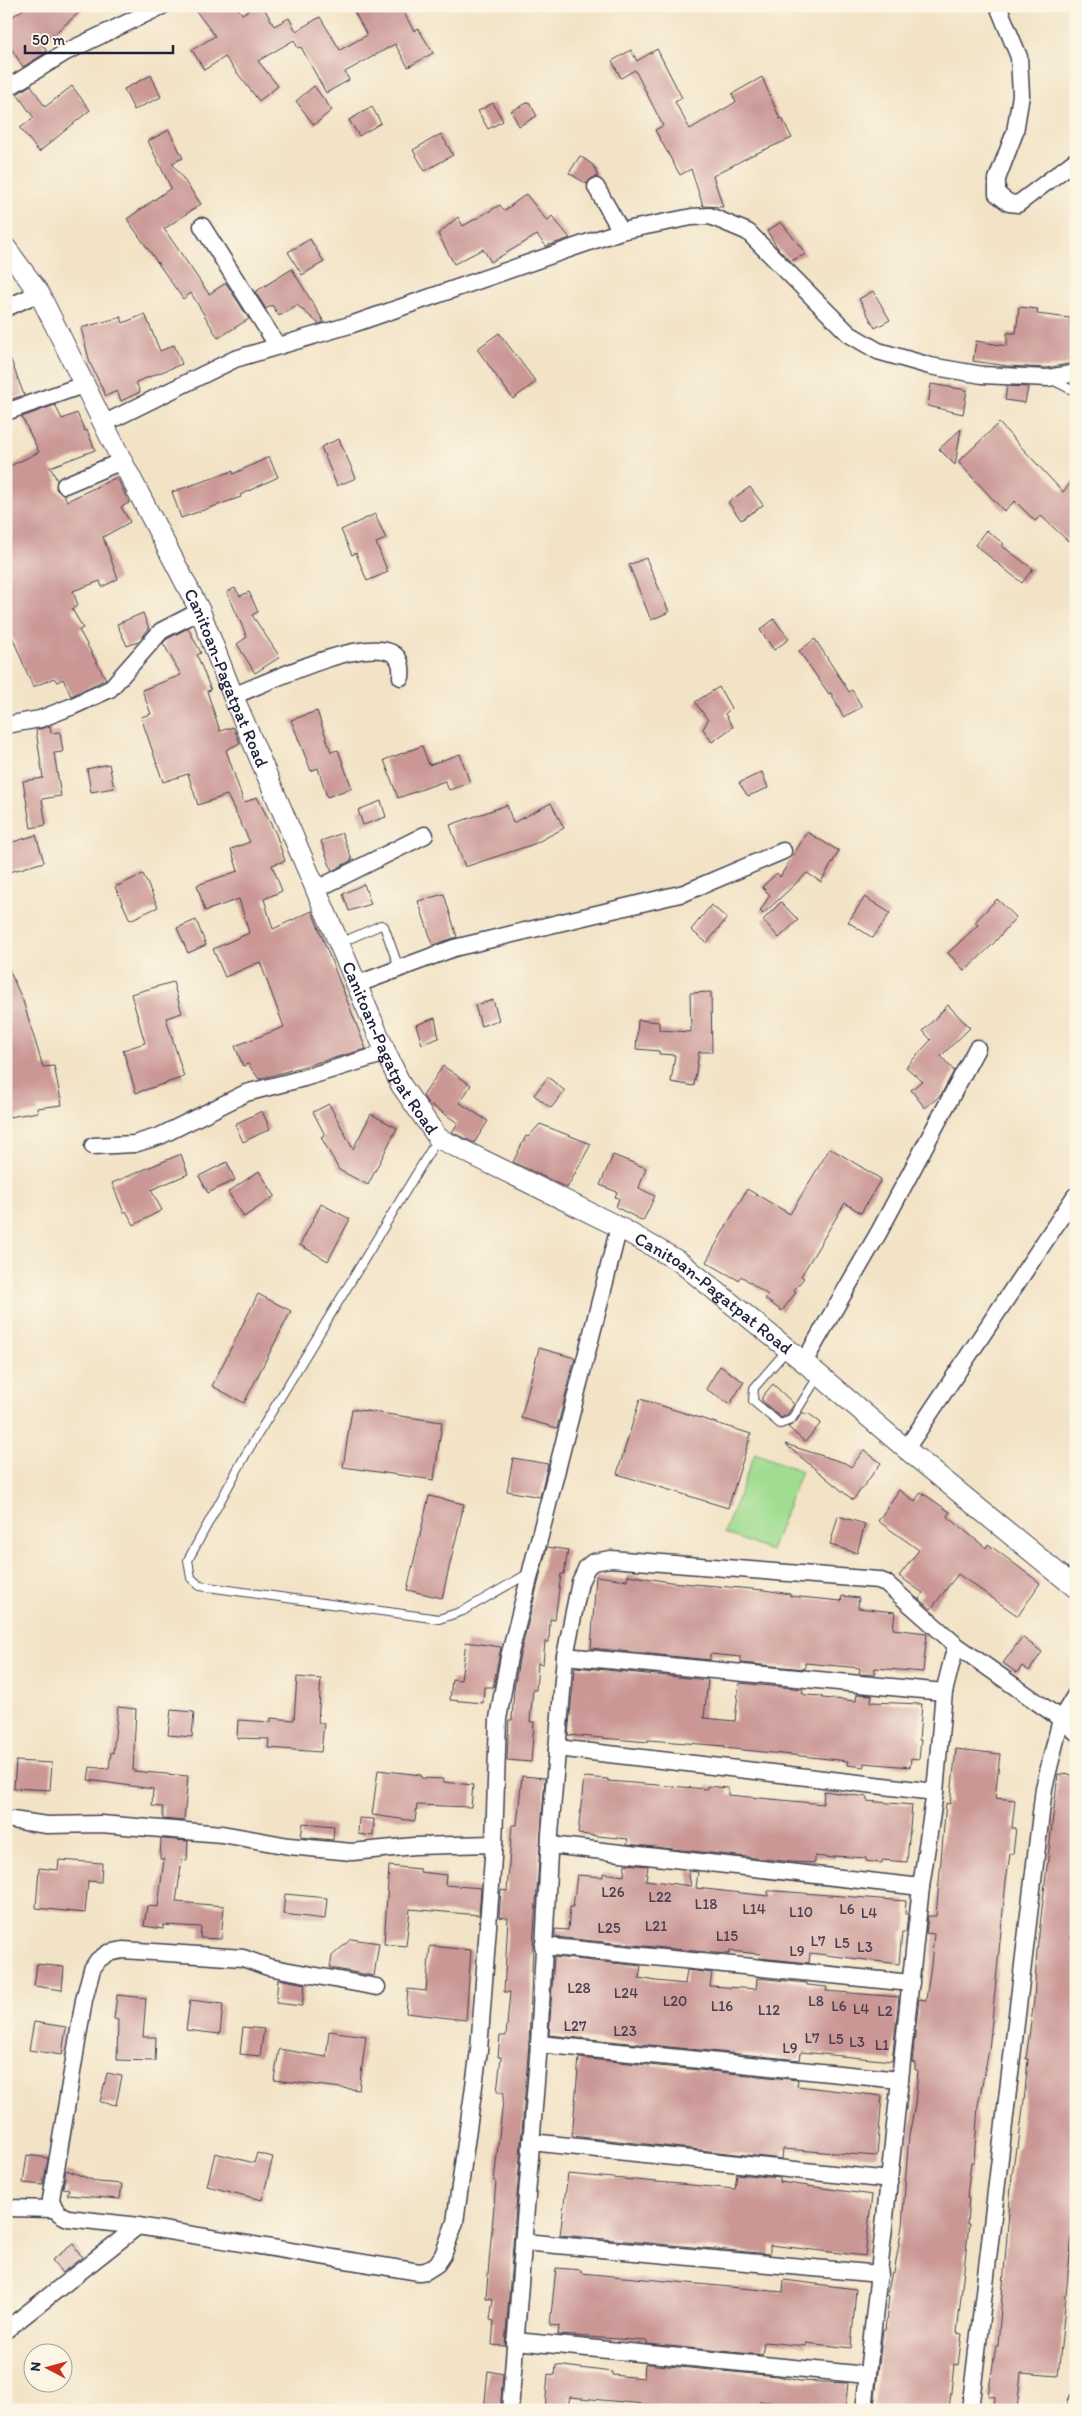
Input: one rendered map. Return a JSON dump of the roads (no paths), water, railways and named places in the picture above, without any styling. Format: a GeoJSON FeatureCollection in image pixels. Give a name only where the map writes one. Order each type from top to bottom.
{"type":"FeatureCollection","features":[{"type":"Feature","properties":{"kind":"street"},"geometry":{"type":"LineString","coordinates":[[6,89],[66,52],[162,6]]}},
{"type":"Feature","properties":{"kind":"street"},"geometry":{"type":"LineString","coordinates":[[998,6],[1019,57],[1020,95],[1015,132],[997,179],[997,194],[1008,203],[1018,204],[1076,160]]}},
{"type":"Feature","properties":{"kind":"street"},"geometry":{"type":"LineString","coordinates":[[596,187],[621,230]]}},
{"type":"Feature","properties":{"kind":"street"},"geometry":{"type":"LineString","coordinates":[[104,423],[235,358],[353,324],[621,230],[676,222],[692,217],[710,216],[748,232],[849,334],[878,351],[930,366],[982,375],[1048,378],[1076,373]]}},
{"type":"Feature","properties":{"kind":"street"},"geometry":{"type":"LineString","coordinates":[[202,226],[277,345]]}},
{"type":"Feature","properties":{"kind":"street","name":"Canitoan-Pagatpat Road"},"geometry":{"type":"LineString","coordinates":[[6,248],[39,294],[122,461],[200,611],[233,696],[386,1053],[401,1085],[438,1138],[619,1227],[680,1262],[804,1362],[906,1449],[1076,1588]]}},
{"type":"Feature","properties":{"kind":"street"},"geometry":{"type":"LineString","coordinates":[[6,308],[39,294]]}},
{"type":"Feature","properties":{"kind":"street"},"geometry":{"type":"LineString","coordinates":[[6,412],[84,385]]}},
{"type":"Feature","properties":{"kind":"street"},"geometry":{"type":"LineString","coordinates":[[66,484],[122,461]]}},
{"type":"Feature","properties":{"kind":"street"},"geometry":{"type":"LineString","coordinates":[[6,725],[40,719],[110,688],[160,631],[200,611]]}},
{"type":"Feature","properties":{"kind":"street"},"geometry":{"type":"LineString","coordinates":[[233,696],[351,652],[374,650],[392,653],[398,659],[402,668],[401,677]]}},
{"type":"Feature","properties":{"kind":"street"},"geometry":{"type":"LineString","coordinates":[[315,890],[425,835]]}},
{"type":"Feature","properties":{"kind":"street"},"geometry":{"type":"LineString","coordinates":[[358,984],[454,948],[684,893],[783,851]]}},
{"type":"Feature","properties":{"kind":"street"},"geometry":{"type":"LineString","coordinates":[[804,1362],[879,1232],[977,1048]]}},
{"type":"Feature","properties":{"kind":"street"},"geometry":{"type":"LineString","coordinates":[[93,1146],[134,1144],[160,1136],[246,1093],[304,1078],[386,1053]]}},
{"type":"Feature","properties":{"kind":"street"},"geometry":{"type":"LineString","coordinates":[[906,1449],[1076,1196]]}},
{"type":"Feature","properties":{"kind":"street"},"geometry":{"type":"LineString","coordinates":[[377,1986],[268,1967],[243,1958],[122,1950],[103,1955],[92,1969],[84,2000],[52,2185],[51,2199],[54,2209],[60,2215],[68,2218],[138,2226],[419,2272],[426,2271],[437,2264],[443,2255],[455,2222],[479,2050],[494,1844],[498,1719],[510,1657],[530,1573],[619,1227]]}},
{"type":"Feature","properties":{"kind":"street"},"geometry":{"type":"LineString","coordinates":[[510,2410],[532,2142],[542,1946],[566,1656],[580,1582],[587,1567],[593,1562],[610,1559],[878,1580],[886,1583],[956,1645],[1061,1719],[1076,1732]]}},
{"type":"Feature","properties":{"kind":"street"},"geometry":{"type":"LineString","coordinates":[[864,2410],[921,1887],[935,1792],[944,1692],[956,1645]]}},
{"type":"Feature","properties":{"kind":"street"},"geometry":{"type":"LineString","coordinates":[[566,1656],[944,1692]]}},
{"type":"Feature","properties":{"kind":"street"},"geometry":{"type":"LineString","coordinates":[[970,2410],[1044,1788],[1061,1719],[1076,1694]]}},
{"type":"Feature","properties":{"kind":"street"},"geometry":{"type":"LineString","coordinates":[[558,1748],[935,1792]]}},
{"type":"Feature","properties":{"kind":"street"},"geometry":{"type":"LineString","coordinates":[[12,1820],[47,1825],[101,1824],[222,1834],[289,1846],[352,1852],[414,1846],[494,1844]]}},
{"type":"Feature","properties":{"kind":"street"},"geometry":{"type":"LineString","coordinates":[[550,1845],[921,1887]]}},
{"type":"Feature","properties":{"kind":"street"},"geometry":{"type":"LineString","coordinates":[[542,1946],[910,1983]]}},
{"type":"Feature","properties":{"kind":"street"},"geometry":{"type":"LineString","coordinates":[[538,2044],[900,2080]]}},
{"type":"Feature","properties":{"kind":"street"},"geometry":{"type":"LineString","coordinates":[[532,2142],[890,2180]]}},
{"type":"Feature","properties":{"kind":"street"},"geometry":{"type":"LineString","coordinates":[[6,2208],[54,2209]]}},
{"type":"Feature","properties":{"kind":"street"},"geometry":{"type":"LineString","coordinates":[[6,2330],[138,2226]]}},
{"type":"Feature","properties":{"kind":"street"},"geometry":{"type":"LineString","coordinates":[[523,2242],[880,2274]]}},
{"type":"Feature","properties":{"kind":"street"},"geometry":{"type":"LineString","coordinates":[[516,2341],[867,2375]]}},
{"type":"Feature","properties":{"kind":"street"},"geometry":{"type":"LineString","coordinates":[[1075,2410],[1076,2402]]}},
{"type":"Feature","properties":{"kind":"lane"},"geometry":{"type":"LineString","coordinates":[[1048,378],[1076,392]]}},
{"type":"Feature","properties":{"kind":"lane"},"geometry":{"type":"LineString","coordinates":[[340,944],[381,925],[384,926],[399,968]]}},
{"type":"Feature","properties":{"kind":"lane"},"geometry":{"type":"LineString","coordinates":[[438,1138],[246,1454],[188,1560],[191,1578],[200,1586],[439,1619],[463,1611],[530,1573]]}},
{"type":"Feature","properties":{"kind":"lane"},"geometry":{"type":"LineString","coordinates":[[788,1349],[754,1388],[753,1401],[768,1414],[780,1424],[791,1420],[819,1375]]}}]}
